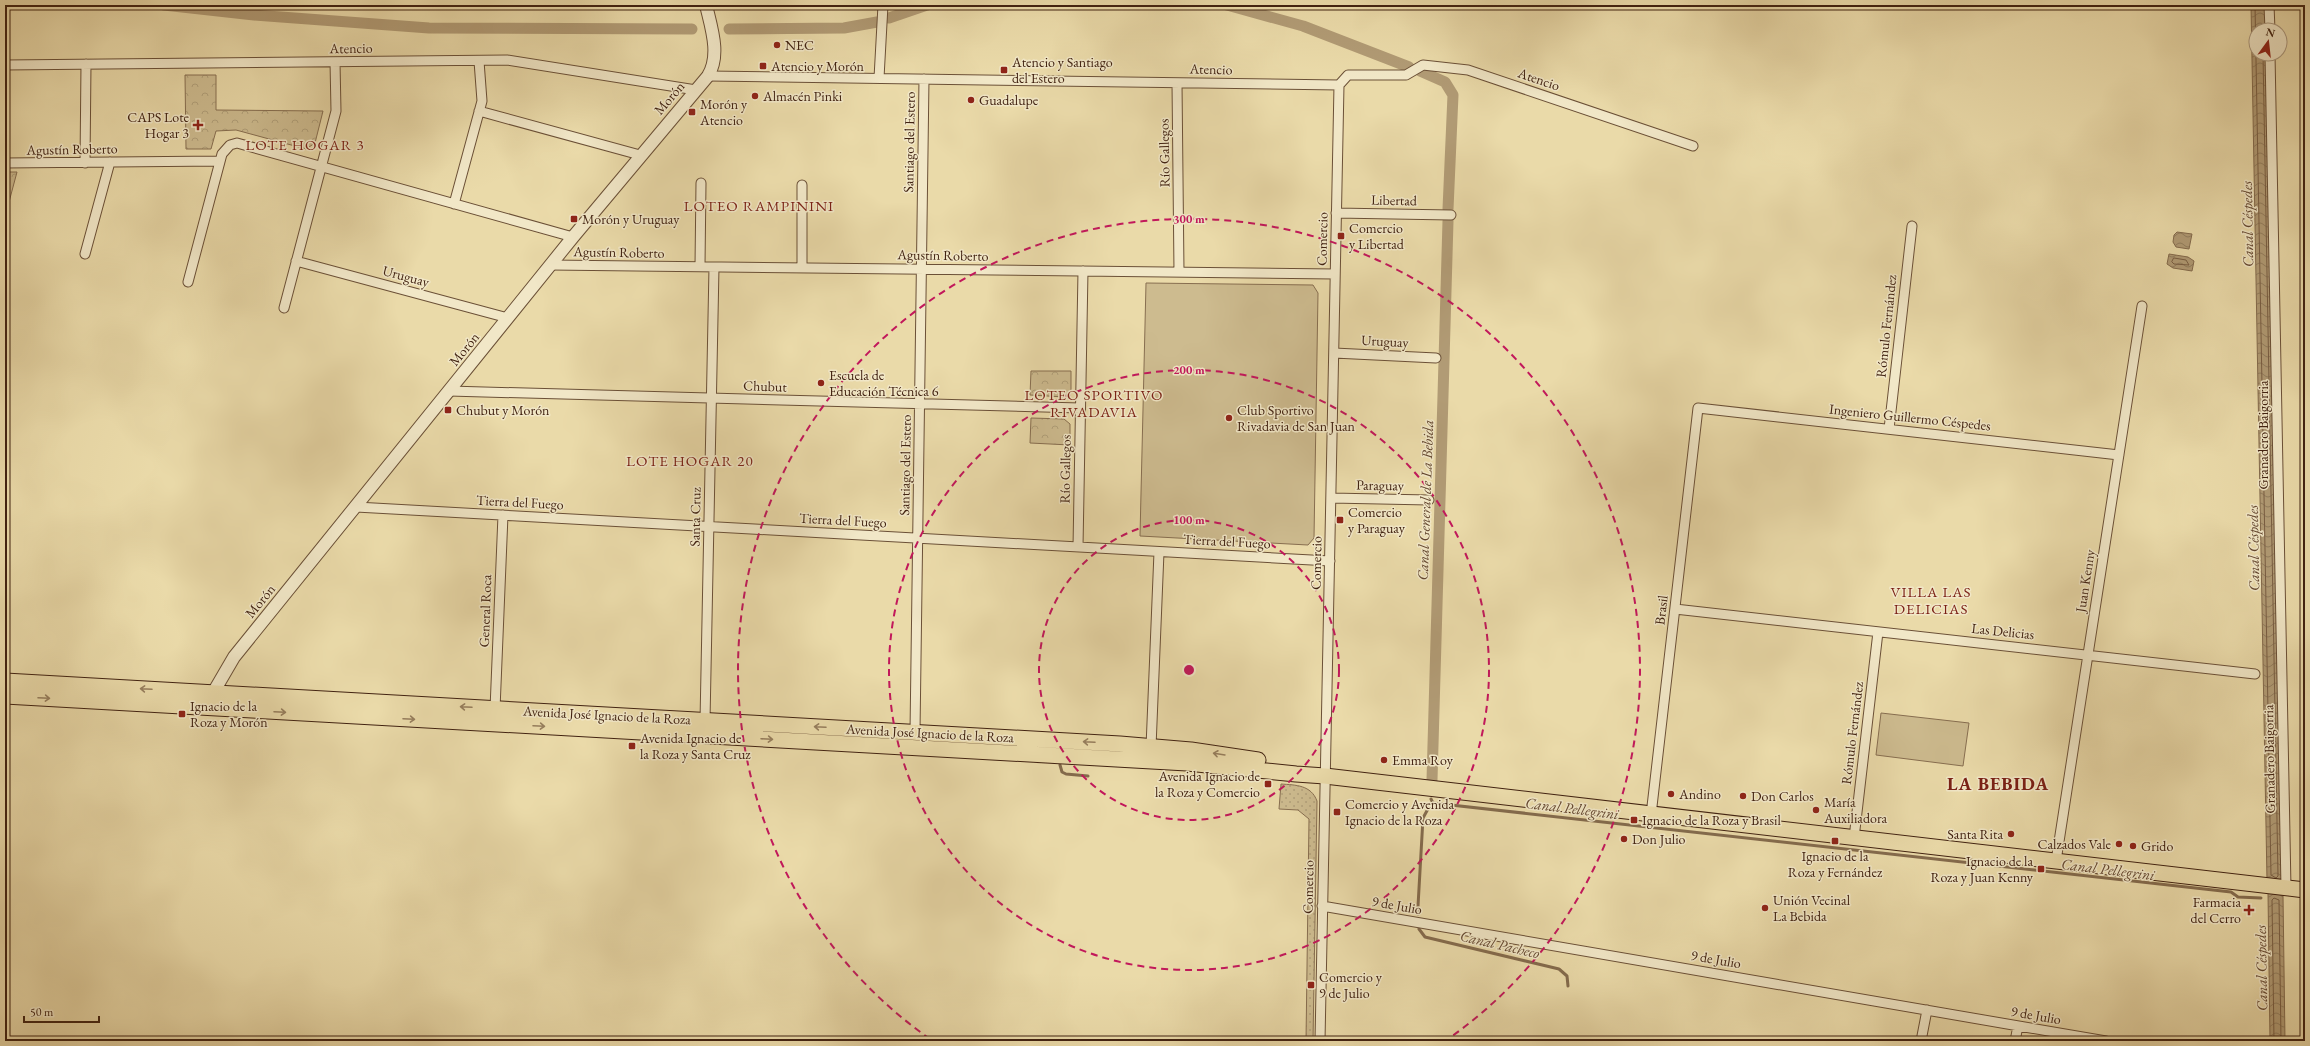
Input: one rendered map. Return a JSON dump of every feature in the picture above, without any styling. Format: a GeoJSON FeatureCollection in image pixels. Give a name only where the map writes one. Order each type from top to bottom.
{"type":"FeatureCollection","features":[{"type":"Feature","properties":{"kind":"main road","name":"Avenida José Ignacio de la Roza"},"geometry":{"type":"LineString","coordinates":[[5,681],[213,700],[1161,761],[1325,776],[2305,890]]}},
{"type":"Feature","properties":{"kind":"main road","name":"Avenida José Ignacio de la Roza"},"geometry":{"type":"LineString","coordinates":[[5,696],[213,700],[495,709],[915,732],[1192,750],[1306,768],[1325,776]]}},
{"type":"Feature","properties":{"kind":"street","name":"Morón"},"geometry":{"type":"LineString","coordinates":[[213,700],[234,657],[572,238],[640,155],[708,76],[713,68],[715,57],[706,5]]}},
{"type":"Feature","properties":{"kind":"street"},"geometry":{"type":"LineString","coordinates":[[879,78],[883,5]]}},
{"type":"Feature","properties":{"kind":"street"},"geometry":{"type":"LineString","coordinates":[[2269,5],[2270,22]]}},
{"type":"Feature","properties":{"kind":"street","name":"Atencio"},"geometry":{"type":"LineString","coordinates":[[5,65],[507,60],[696,90]]}},
{"type":"Feature","properties":{"kind":"street"},"geometry":{"type":"LineString","coordinates":[[454,204],[482,101],[479,61]]}},
{"type":"Feature","properties":{"kind":"street"},"geometry":{"type":"LineString","coordinates":[[284,308],[336,111],[335,62]]}},
{"type":"Feature","properties":{"kind":"street","name":"Granadero Baigorria"},"geometry":{"type":"LineString","coordinates":[[2270,62],[2284,888]]}},
{"type":"Feature","properties":{"kind":"street"},"geometry":{"type":"LineString","coordinates":[[85,163],[86,64]]}},
{"type":"Feature","properties":{"kind":"street","name":"Atencio"},"geometry":{"type":"LineString","coordinates":[[708,76],[1339,85],[1348,74],[1406,75],[1424,65],[1468,70],[1693,146]]}},
{"type":"Feature","properties":{"kind":"street","name":"Santiago del Estero"},"geometry":{"type":"LineString","coordinates":[[915,732],[924,79]]}},
{"type":"Feature","properties":{"kind":"street","name":"Río Gallegos"},"geometry":{"type":"LineString","coordinates":[[1177,83],[1179,272]]}},
{"type":"Feature","properties":{"kind":"street","name":"Comercio"},"geometry":{"type":"LineString","coordinates":[[1320,1041],[1339,85]]}},
{"type":"Feature","properties":{"kind":"street"},"geometry":{"type":"LineString","coordinates":[[479,111],[640,155]]}},
{"type":"Feature","properties":{"kind":"street","name":"Agustín Roberto"},"geometry":{"type":"LineString","coordinates":[[5,163],[220,161],[225,150],[237,143],[572,238]]}},
{"type":"Feature","properties":{"kind":"street"},"geometry":{"type":"LineString","coordinates":[[188,282],[220,161]]}},
{"type":"Feature","properties":{"kind":"street"},"geometry":{"type":"LineString","coordinates":[[85,254],[110,162]]}},
{"type":"Feature","properties":{"kind":"street"},"geometry":{"type":"LineString","coordinates":[[700,183],[700,266]]}},
{"type":"Feature","properties":{"kind":"street"},"geometry":{"type":"LineString","coordinates":[[802,185],[802,268]]}},
{"type":"Feature","properties":{"kind":"street","name":"Libertad"},"geometry":{"type":"LineString","coordinates":[[1336,213],[1451,215]]}},
{"type":"Feature","properties":{"kind":"street","name":"Rómulo Fernández"},"geometry":{"type":"LineString","coordinates":[[1889,429],[1912,226]]}},
{"type":"Feature","properties":{"kind":"street","name":"Uruguay"},"geometry":{"type":"LineString","coordinates":[[296,261],[508,318]]}},
{"type":"Feature","properties":{"kind":"street","name":"Agustín Roberto"},"geometry":{"type":"LineString","coordinates":[[550,265],[1335,274]]}},
{"type":"Feature","properties":{"kind":"street","name":"Santa Cruz"},"geometry":{"type":"LineString","coordinates":[[705,721],[714,267]]}},
{"type":"Feature","properties":{"kind":"street","name":"Río Gallegos"},"geometry":{"type":"LineString","coordinates":[[1078,547],[1083,271]]}},
{"type":"Feature","properties":{"kind":"street","name":"Juan Kenny"},"geometry":{"type":"LineString","coordinates":[[2056,861],[2142,306]]}},
{"type":"Feature","properties":{"kind":"street","name":"Uruguay"},"geometry":{"type":"LineString","coordinates":[[1334,353],[1436,358]]}},
{"type":"Feature","properties":{"kind":"street","name":"Chubut"},"geometry":{"type":"LineString","coordinates":[[449,390],[1080,408]]}},
{"type":"Feature","properties":{"kind":"street","name":"Ingeniero Guillermo Céspedes"},"geometry":{"type":"LineString","coordinates":[[1698,408],[2119,455]]}},
{"type":"Feature","properties":{"kind":"street","name":"Brasil"},"geometry":{"type":"LineString","coordinates":[[1651,814],[1698,408]]}},
{"type":"Feature","properties":{"kind":"street","name":"Paraguay"},"geometry":{"type":"LineString","coordinates":[[1331,498],[1429,500]]}},
{"type":"Feature","properties":{"kind":"street","name":"Tierra del Fuego"},"geometry":{"type":"LineString","coordinates":[[356,507],[1330,561]]}},
{"type":"Feature","properties":{"kind":"street","name":"General Roca"},"geometry":{"type":"LineString","coordinates":[[495,709],[503,515]]}},
{"type":"Feature","properties":{"kind":"street"},"geometry":{"type":"LineString","coordinates":[[1151,747],[1158,552]]}},
{"type":"Feature","properties":{"kind":"street","name":"Las Delicias"},"geometry":{"type":"LineString","coordinates":[[1675,609],[2255,674]]}},
{"type":"Feature","properties":{"kind":"street","name":"Rómulo Fernández"},"geometry":{"type":"LineString","coordinates":[[1854,838],[1878,632]]}},
{"type":"Feature","properties":{"kind":"street","name":"9 de Julio"},"geometry":{"type":"LineString","coordinates":[[1322,906],[2106,1041]]}},
{"type":"Feature","properties":{"kind":"street"},"geometry":{"type":"LineString","coordinates":[[1921,1041],[1927,1010]]}},
{"type":"Feature","properties":{"kind":"street"},"geometry":{"type":"LineString","coordinates":[[2015,1041],[2018,1026]]}},
{"type":"Feature","properties":{"kind":"green space"},"geometry":{"type":"Polygon","coordinates":[[[185,75],[216,75],[216,110],[323,111],[315,143],[306,149],[236,130],[216,131],[211,149],[186,149],[185,75]]]}},
{"type":"Feature","properties":{"kind":"green space"},"geometry":{"type":"Polygon","coordinates":[[[5,172],[17,172],[5,217],[5,172]]]}},
{"type":"Feature","properties":{"kind":"green space","name":"Club Sportivo Rivadavia de San Juan"},"geometry":{"type":"Polygon","coordinates":[[[1146,283],[1313,285],[1318,293],[1314,538],[1308,545],[1140,536],[1146,283]]]}},
{"type":"Feature","properties":{"kind":"green space"},"geometry":{"type":"Polygon","coordinates":[[[1031,371],[1071,371],[1071,390],[1065,397],[1030,395],[1031,371]]]}},
{"type":"Feature","properties":{"kind":"green space"},"geometry":{"type":"Polygon","coordinates":[[[1031,418],[1064,419],[1070,424],[1070,445],[1030,443],[1031,418]]]}},
{"type":"Feature","properties":{"kind":"green space"},"geometry":{"type":"Polygon","coordinates":[[[1881,713],[1969,723],[1963,766],[1876,755],[1881,713]]]}},
{"type":"Feature","properties":{"kind":"green space"},"geometry":{"type":"Polygon","coordinates":[[[1281,784],[1307,789],[1317,801],[1313,1041],[1306,1041],[1309,819],[1298,810],[1279,809],[1281,784]]]}},
{"type":"Feature","properties":{"kind":"water"},"geometry":{"type":"Polygon","coordinates":[[[2251,5],[2266,5],[2267,22],[2251,22],[2251,5]]]}},
{"type":"Feature","properties":{"kind":"water"},"geometry":{"type":"Polygon","coordinates":[[[2252,62],[2267,62],[2283,883],[2267,881],[2252,62]]]}},
{"type":"Feature","properties":{"kind":"water"},"geometry":{"type":"Polygon","coordinates":[[[2177,232],[2192,234],[2189,249],[2176,247],[2173,242],[2174,235],[2177,232]]]}},
{"type":"Feature","properties":{"kind":"water"},"geometry":{"type":"Polygon","coordinates":[[[2169,254],[2188,257],[2194,261],[2192,271],[2173,268],[2167,264],[2169,254]]]}},
{"type":"Feature","properties":{"kind":"water"},"geometry":{"type":"Polygon","coordinates":[[[2268,893],[2283,895],[2285,1041],[2270,1041],[2268,893]]]}},
{"type":"Feature","properties":{"kind":"waterway","name":"Canal General de La Bebida"},"geometry":{"type":"LineString","coordinates":[[164,5],[254,15],[429,28],[692,29]]}},
{"type":"Feature","properties":{"kind":"waterway","name":"Canal General de La Bebida"},"geometry":{"type":"LineString","coordinates":[[889,18],[927,5]]}},
{"type":"Feature","properties":{"kind":"waterway","name":"Canal General de La Bebida"},"geometry":{"type":"LineString","coordinates":[[1227,5],[1303,26],[1409,67]]}},
{"type":"Feature","properties":{"kind":"waterway","name":"Canal General de La Bebida"},"geometry":{"type":"LineString","coordinates":[[729,29],[844,28],[877,22]]}},
{"type":"Feature","properties":{"kind":"waterway","name":"Canal General de La Bebida"},"geometry":{"type":"LineString","coordinates":[[1420,71],[1445,82],[1453,95],[1448,209]]}},
{"type":"Feature","properties":{"kind":"waterway","name":"Canal General de La Bebida"},"geometry":{"type":"LineString","coordinates":[[1432,780],[1448,221]]}},
{"type":"Feature","properties":{"kind":"waterway"},"geometry":{"type":"LineString","coordinates":[[1060,765],[1062,772],[1066,774],[1088,776]]}},
{"type":"Feature","properties":{"kind":"waterway","name":"Canal Pellegrini"},"geometry":{"type":"LineString","coordinates":[[1431,799],[1433,803],[2231,892],[2238,897],[2261,898]]}},
{"type":"Feature","properties":{"kind":"waterway","name":"Canal Pacheco"},"geometry":{"type":"LineString","coordinates":[[1418,906],[1423,818],[1429,807]]}},
{"type":"Feature","properties":{"kind":"waterway","name":"Canal Pacheco"},"geometry":{"type":"LineString","coordinates":[[1419,929],[1425,937],[1559,969],[1567,976],[1568,986]]}},
{"type":"Feature","properties":{"kind":"place","name":"NEC"},"geometry":{"type":"Point","coordinates":[777,45]}},
{"type":"Feature","properties":{"kind":"place","name":"Atencio y Morón"},"geometry":{"type":"Point","coordinates":[763,66]}},
{"type":"Feature","properties":{"kind":"place","name":"Atencio y Santiago del Estero"},"geometry":{"type":"Point","coordinates":[1004,70]}},
{"type":"Feature","properties":{"kind":"place","name":"Almacén Pinki"},"geometry":{"type":"Point","coordinates":[755,96]}},
{"type":"Feature","properties":{"kind":"place","name":"Guadalupe"},"geometry":{"type":"Point","coordinates":[971,100]}},
{"type":"Feature","properties":{"kind":"place","name":"Morón y Atencio"},"geometry":{"type":"Point","coordinates":[692,112]}},
{"type":"Feature","properties":{"kind":"place","name":"CAPS Lote Hogar 3"},"geometry":{"type":"Point","coordinates":[198,125]}},
{"type":"Feature","properties":{"kind":"place","name":"Morón y Uruguay"},"geometry":{"type":"Point","coordinates":[574,219]}},
{"type":"Feature","properties":{"kind":"place","name":"Comercio y Libertad"},"geometry":{"type":"Point","coordinates":[1341,236]}},
{"type":"Feature","properties":{"kind":"place","name":"Escuela de Educación Técnica 6"},"geometry":{"type":"Point","coordinates":[821,383]}},
{"type":"Feature","properties":{"kind":"place","name":"Chubut y Morón"},"geometry":{"type":"Point","coordinates":[448,410]}},
{"type":"Feature","properties":{"kind":"place","name":"Club Sportivo Rivadavia de San Juan"},"geometry":{"type":"Point","coordinates":[1229,418]}},
{"type":"Feature","properties":{"kind":"place","name":"Comercio y Paraguay"},"geometry":{"type":"Point","coordinates":[1340,520]}},
{"type":"Feature","properties":{"kind":"place","name":"Ignacio de la Roza y Morón"},"geometry":{"type":"Point","coordinates":[182,714]}},
{"type":"Feature","properties":{"kind":"place","name":"Avenida Ignacio de la Roza y Santa Cruz"},"geometry":{"type":"Point","coordinates":[632,746]}},
{"type":"Feature","properties":{"kind":"place","name":"Emma Roy"},"geometry":{"type":"Point","coordinates":[1384,760]}},
{"type":"Feature","properties":{"kind":"place","name":"Avenida Ignacio de la Roza y Comercio"},"geometry":{"type":"Point","coordinates":[1268,784]}},
{"type":"Feature","properties":{"kind":"place","name":"Andino"},"geometry":{"type":"Point","coordinates":[1671,794]}},
{"type":"Feature","properties":{"kind":"place","name":"Don Carlos"},"geometry":{"type":"Point","coordinates":[1743,796]}},
{"type":"Feature","properties":{"kind":"place","name":"María Auxiliadora"},"geometry":{"type":"Point","coordinates":[1816,810]}},
{"type":"Feature","properties":{"kind":"place","name":"Comercio y Avenida Ignacio de la Roza"},"geometry":{"type":"Point","coordinates":[1337,812]}},
{"type":"Feature","properties":{"kind":"place","name":"Ignacio de la Roza y Brasil"},"geometry":{"type":"Point","coordinates":[1634,820]}},
{"type":"Feature","properties":{"kind":"place","name":"Santa Rita"},"geometry":{"type":"Point","coordinates":[2011,834]}},
{"type":"Feature","properties":{"kind":"place","name":"Don Julio"},"geometry":{"type":"Point","coordinates":[1624,839]}},
{"type":"Feature","properties":{"kind":"place","name":"Ignacio de la Roza y Fernández"},"geometry":{"type":"Point","coordinates":[1835,841]}},
{"type":"Feature","properties":{"kind":"place","name":"Calzados Vale"},"geometry":{"type":"Point","coordinates":[2119,844]}},
{"type":"Feature","properties":{"kind":"place","name":"Grido"},"geometry":{"type":"Point","coordinates":[2133,846]}},
{"type":"Feature","properties":{"kind":"place","name":"Ignacio de la Roza y Juan Kenny"},"geometry":{"type":"Point","coordinates":[2041,869]}},
{"type":"Feature","properties":{"kind":"place","name":"Unión Vecinal La Bebida"},"geometry":{"type":"Point","coordinates":[1765,908]}},
{"type":"Feature","properties":{"kind":"place","name":"Farmacia del Cerro"},"geometry":{"type":"Point","coordinates":[2249,910]}},
{"type":"Feature","properties":{"kind":"place","name":"Comercio y 9 de Julio"},"geometry":{"type":"Point","coordinates":[1311,985]}},
{"type":"Feature","properties":{"kind":"district","name":"LOTE HOGAR 3"},"geometry":{"type":"Point","coordinates":[305,144]}},
{"type":"Feature","properties":{"kind":"district","name":"LOTEO RAMPININI"},"geometry":{"type":"Point","coordinates":[759,205]}},
{"type":"Feature","properties":{"kind":"district","name":"LOTEO SPORTIVO RIVADAVIA"},"geometry":{"type":"Point","coordinates":[1094,402]}},
{"type":"Feature","properties":{"kind":"district","name":"LOTE HOGAR 20"},"geometry":{"type":"Point","coordinates":[690,460]}},
{"type":"Feature","properties":{"kind":"district","name":"VILLA LAS DELICIAS"},"geometry":{"type":"Point","coordinates":[1931,600]}},
{"type":"Feature","properties":{"kind":"district","name":"LA BEBIDA"},"geometry":{"type":"Point","coordinates":[1998,783]}},
{"type":"Feature","properties":{"kind":"water label","name":"Canal Céspedes"},"geometry":{"type":"Point","coordinates":[2247,224]}},
{"type":"Feature","properties":{"kind":"water label","name":"Canal Céspedes"},"geometry":{"type":"Point","coordinates":[2253,548]}},
{"type":"Feature","properties":{"kind":"water label","name":"Canal Céspedes"},"geometry":{"type":"Point","coordinates":[2261,968]}}]}
